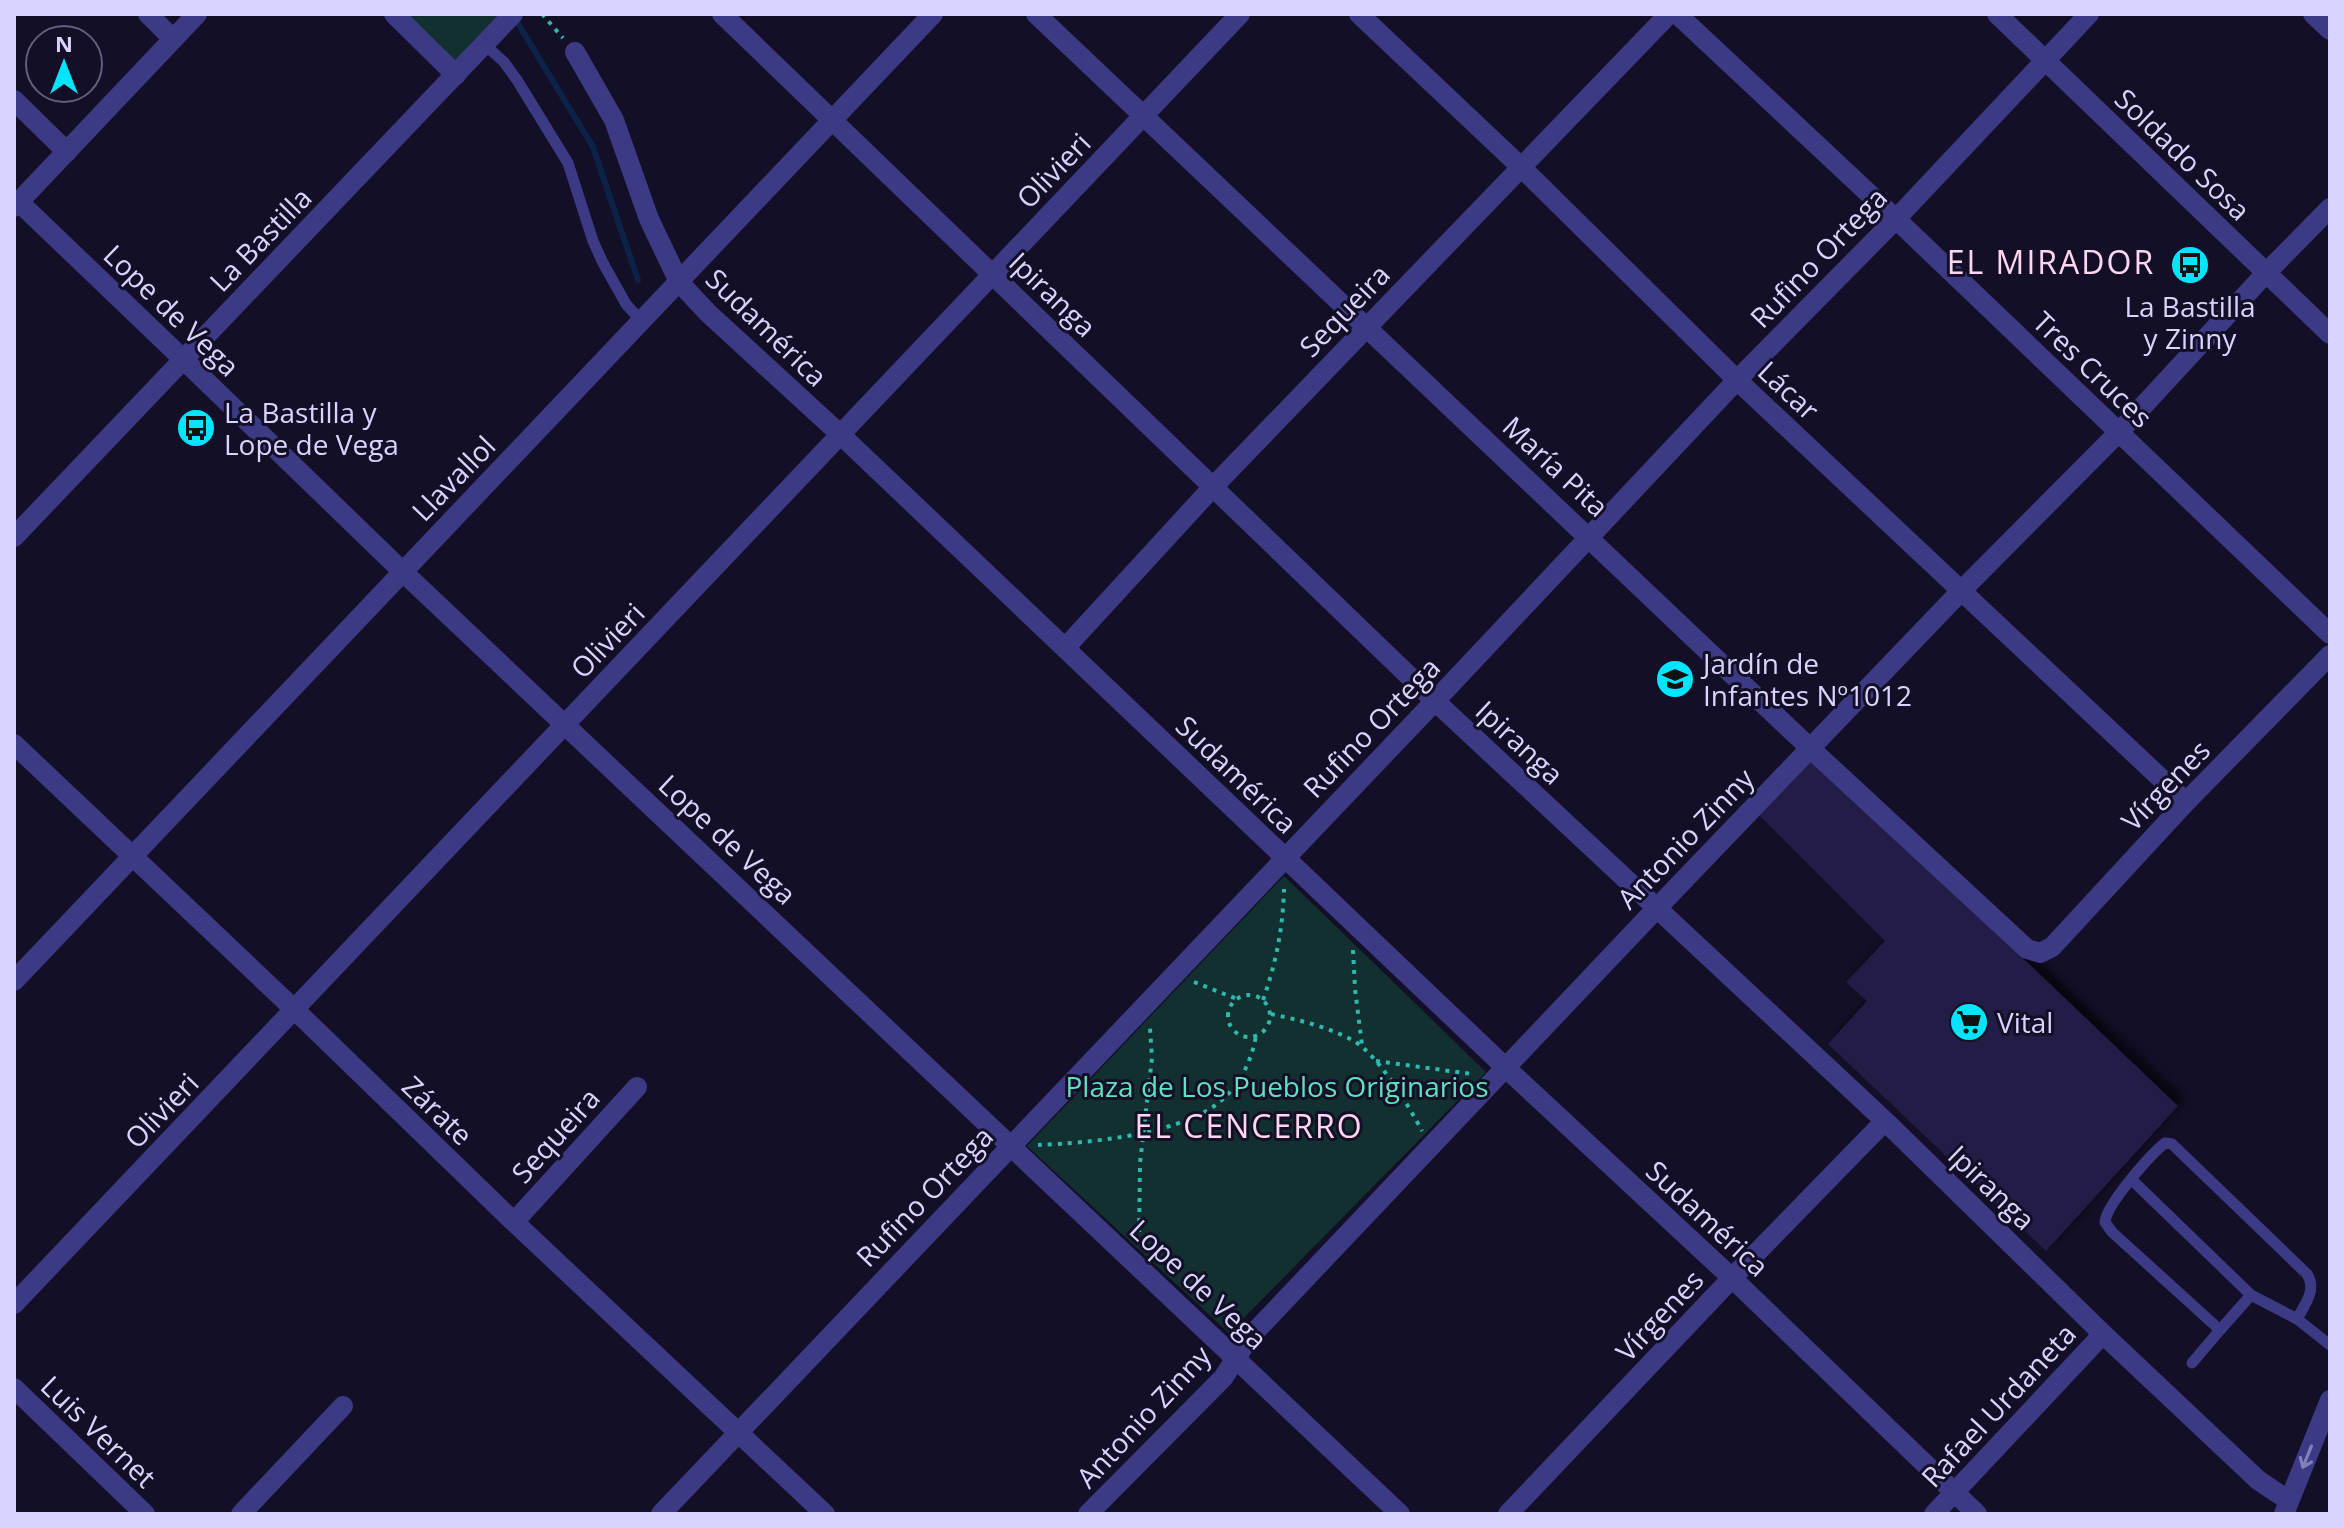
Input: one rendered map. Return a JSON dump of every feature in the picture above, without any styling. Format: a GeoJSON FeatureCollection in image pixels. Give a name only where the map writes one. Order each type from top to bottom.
{"type":"FeatureCollection","features":[{"type":"Feature","properties":{"kind":"street"},"geometry":{"type":"LineString","coordinates":[[148,14],[173,39]]}},
{"type":"Feature","properties":{"kind":"street"},"geometry":{"type":"LineString","coordinates":[[16,205],[197,14]]}},
{"type":"Feature","properties":{"kind":"street"},"geometry":{"type":"LineString","coordinates":[[394,14],[456,75]]}},
{"type":"Feature","properties":{"kind":"street","name":"Ipiranga"},"geometry":{"type":"LineString","coordinates":[[722,14],[1435,701],[1885,1121],[2287,1508]]}},
{"type":"Feature","properties":{"kind":"street","name":"Llavallol"},"geometry":{"type":"LineString","coordinates":[[14,981],[933,14]]}},
{"type":"Feature","properties":{"kind":"street","name":"María Pita"},"geometry":{"type":"LineString","coordinates":[[1036,14],[1811,749],[2027,949],[2040,953]]}},
{"type":"Feature","properties":{"kind":"street","name":"Olivieri"},"geometry":{"type":"LineString","coordinates":[[14,1304],[1240,14]]}},
{"type":"Feature","properties":{"kind":"street","name":"Lácar"},"geometry":{"type":"LineString","coordinates":[[1359,14],[1521,167],[1737,380],[2186,802]]}},
{"type":"Feature","properties":{"kind":"street","name":"Sequeira"},"geometry":{"type":"LineString","coordinates":[[1065,648],[1212,488],[1669,14]]}},
{"type":"Feature","properties":{"kind":"street","name":"Tres Cruces"},"geometry":{"type":"LineString","coordinates":[[1677,14],[2330,634]]}},
{"type":"Feature","properties":{"kind":"street","name":"Soldado Sosa"},"geometry":{"type":"LineString","coordinates":[[1997,14],[2330,334]]}},
{"type":"Feature","properties":{"kind":"street","name":"Rufino Ortega"},"geometry":{"type":"LineString","coordinates":[[661,1514],[1737,380],[1896,219],[2089,14]]}},
{"type":"Feature","properties":{"kind":"street"},"geometry":{"type":"LineString","coordinates":[[2313,14],[2330,30]]}},
{"type":"Feature","properties":{"kind":"street","name":"La Bastilla"},"geometry":{"type":"LineString","coordinates":[[14,537],[508,19]]}},
{"type":"Feature","properties":{"kind":"street","name":"Sudamérica"},"geometry":{"type":"LineString","coordinates":[[575,52],[614,120],[649,219],[679,282],[708,313],[841,435],[1355,925],[1500,1074],[1732,1278],[1977,1514]]}},
{"type":"Feature","properties":{"kind":"street"},"geometry":{"type":"LineString","coordinates":[[14,100],[67,152]]}},
{"type":"Feature","properties":{"kind":"street","name":"Lope de Vega"},"geometry":{"type":"LineString","coordinates":[[16,205],[184,360],[402,571],[1400,1514]]}},
{"type":"Feature","properties":{"kind":"street","name":"Antonio Zinny"},"geometry":{"type":"LineString","coordinates":[[1088,1514],[1223,1378],[1249,1338],[1657,908],[1962,590],[2118,433],[2330,208]]}},
{"type":"Feature","properties":{"kind":"street","name":"Vírgenes"},"geometry":{"type":"LineString","coordinates":[[2040,953],[2052,947],[2186,802],[2330,655]]}},
{"type":"Feature","properties":{"kind":"street","name":"Zárate"},"geometry":{"type":"LineString","coordinates":[[14,744],[825,1514]]}},
{"type":"Feature","properties":{"kind":"street","name":"Sequeira"},"geometry":{"type":"LineString","coordinates":[[514,1222],[637,1087]]}},
{"type":"Feature","properties":{"kind":"street","name":"Vírgenes"},"geometry":{"type":"LineString","coordinates":[[1508,1514],[1885,1121]]}},
{"type":"Feature","properties":{"kind":"street","name":"Rafael Urdaneta"},"geometry":{"type":"LineString","coordinates":[[1934,1514],[2103,1334]]}},
{"type":"Feature","properties":{"kind":"street","name":"Luis Vernet"},"geometry":{"type":"LineString","coordinates":[[14,1388],[145,1514]]}},
{"type":"Feature","properties":{"kind":"street"},"geometry":{"type":"LineString","coordinates":[[2287,1508],[2330,1400]]}},
{"type":"Feature","properties":{"kind":"street"},"geometry":{"type":"LineString","coordinates":[[241,1514],[343,1406]]}},
{"type":"Feature","properties":{"kind":"lane"},"geometry":{"type":"LineString","coordinates":[[484,44],[504,62],[517,80],[568,163],[603,263],[626,304],[642,322]]}},
{"type":"Feature","properties":{"kind":"lane"},"geometry":{"type":"LineString","coordinates":[[2220,1330],[2112,1232],[2105,1222],[2106,1213],[2165,1143],[2172,1144],[2307,1274],[2312,1290],[2297,1319]]}},
{"type":"Feature","properties":{"kind":"lane"},"geometry":{"type":"LineString","coordinates":[[2132,1180],[2251,1295],[2297,1319],[2330,1345]]}},
{"type":"Feature","properties":{"kind":"lane"},"geometry":{"type":"LineString","coordinates":[[2192,1363],[2251,1295]]}},
{"type":"Feature","properties":{"kind":"path"},"geometry":{"type":"LineString","coordinates":[[542,14],[575,52]]}},
{"type":"Feature","properties":{"kind":"path"},"geometry":{"type":"LineString","coordinates":[[1263,1000],[1280,941],[1285,858]]}},
{"type":"Feature","properties":{"kind":"path"},"geometry":{"type":"LineString","coordinates":[[1355,925],[1353,969],[1362,1047]]}},
{"type":"Feature","properties":{"kind":"path"},"geometry":{"type":"LineString","coordinates":[[1174,975],[1237,999]]}},
{"type":"Feature","properties":{"kind":"path"},"geometry":{"type":"LineString","coordinates":[[1271,1014],[1267,1028],[1256,1036],[1242,1036],[1231,1027],[1228,1014],[1237,999],[1253,995],[1263,1000],[1271,1014],[1328,1029],[1356,1042],[1376,1061],[1431,1147]]}},
{"type":"Feature","properties":{"kind":"path"},"geometry":{"type":"LineString","coordinates":[[1138,1265],[1140,1163],[1153,1044],[1151,1031],[1139,1012]]}},
{"type":"Feature","properties":{"kind":"path"},"geometry":{"type":"LineString","coordinates":[[1012,1146],[1143,1134],[1180,1122],[1216,1105],[1236,1086],[1253,1052],[1256,1036]]}},
{"type":"Feature","properties":{"kind":"path"},"geometry":{"type":"LineString","coordinates":[[1376,1061],[1500,1074]]}},
{"type":"Feature","properties":{"kind":"green space"},"geometry":{"type":"Polygon","coordinates":[[[394,14],[513,14],[456,75],[394,14]]]}},
{"type":"Feature","properties":{"kind":"green space","name":"Plaza de Los Pueblos Originarios"},"geometry":{"type":"Polygon","coordinates":[[[1284,876],[1486,1072],[1229,1333],[1027,1146],[1284,876]]]}},
{"type":"Feature","properties":{"kind":"building","name":"Vital"},"geometry":{"type":"Polygon","coordinates":[[[1812,757],[2178,1106],[2046,1251],[1828,1044],[1867,1001],[1846,982],[1885,941],[1758,814],[1812,757]]]}},
{"type":"Feature","properties":{"kind":"waterway"},"geometry":{"type":"LineString","coordinates":[[514,17],[593,147],[638,280]]}},
{"type":"Feature","properties":{"kind":"place","name":"La Bastilla y Zinny"},"geometry":{"type":"Point","coordinates":[2190,265]}},
{"type":"Feature","properties":{"kind":"place","name":"La Bastilla y Lope de Vega"},"geometry":{"type":"Point","coordinates":[196,428]}},
{"type":"Feature","properties":{"kind":"place","name":"Jardín de Infantes Nº1012"},"geometry":{"type":"Point","coordinates":[1675,679]}},
{"type":"Feature","properties":{"kind":"place","name":"Vital"},"geometry":{"type":"Point","coordinates":[1969,1022]}},
{"type":"Feature","properties":{"kind":"district","name":"EL MIRADOR"},"geometry":{"type":"Point","coordinates":[2051,261]}},
{"type":"Feature","properties":{"kind":"district","name":"EL CENCERRO"},"geometry":{"type":"Point","coordinates":[1249,1125]}}]}
